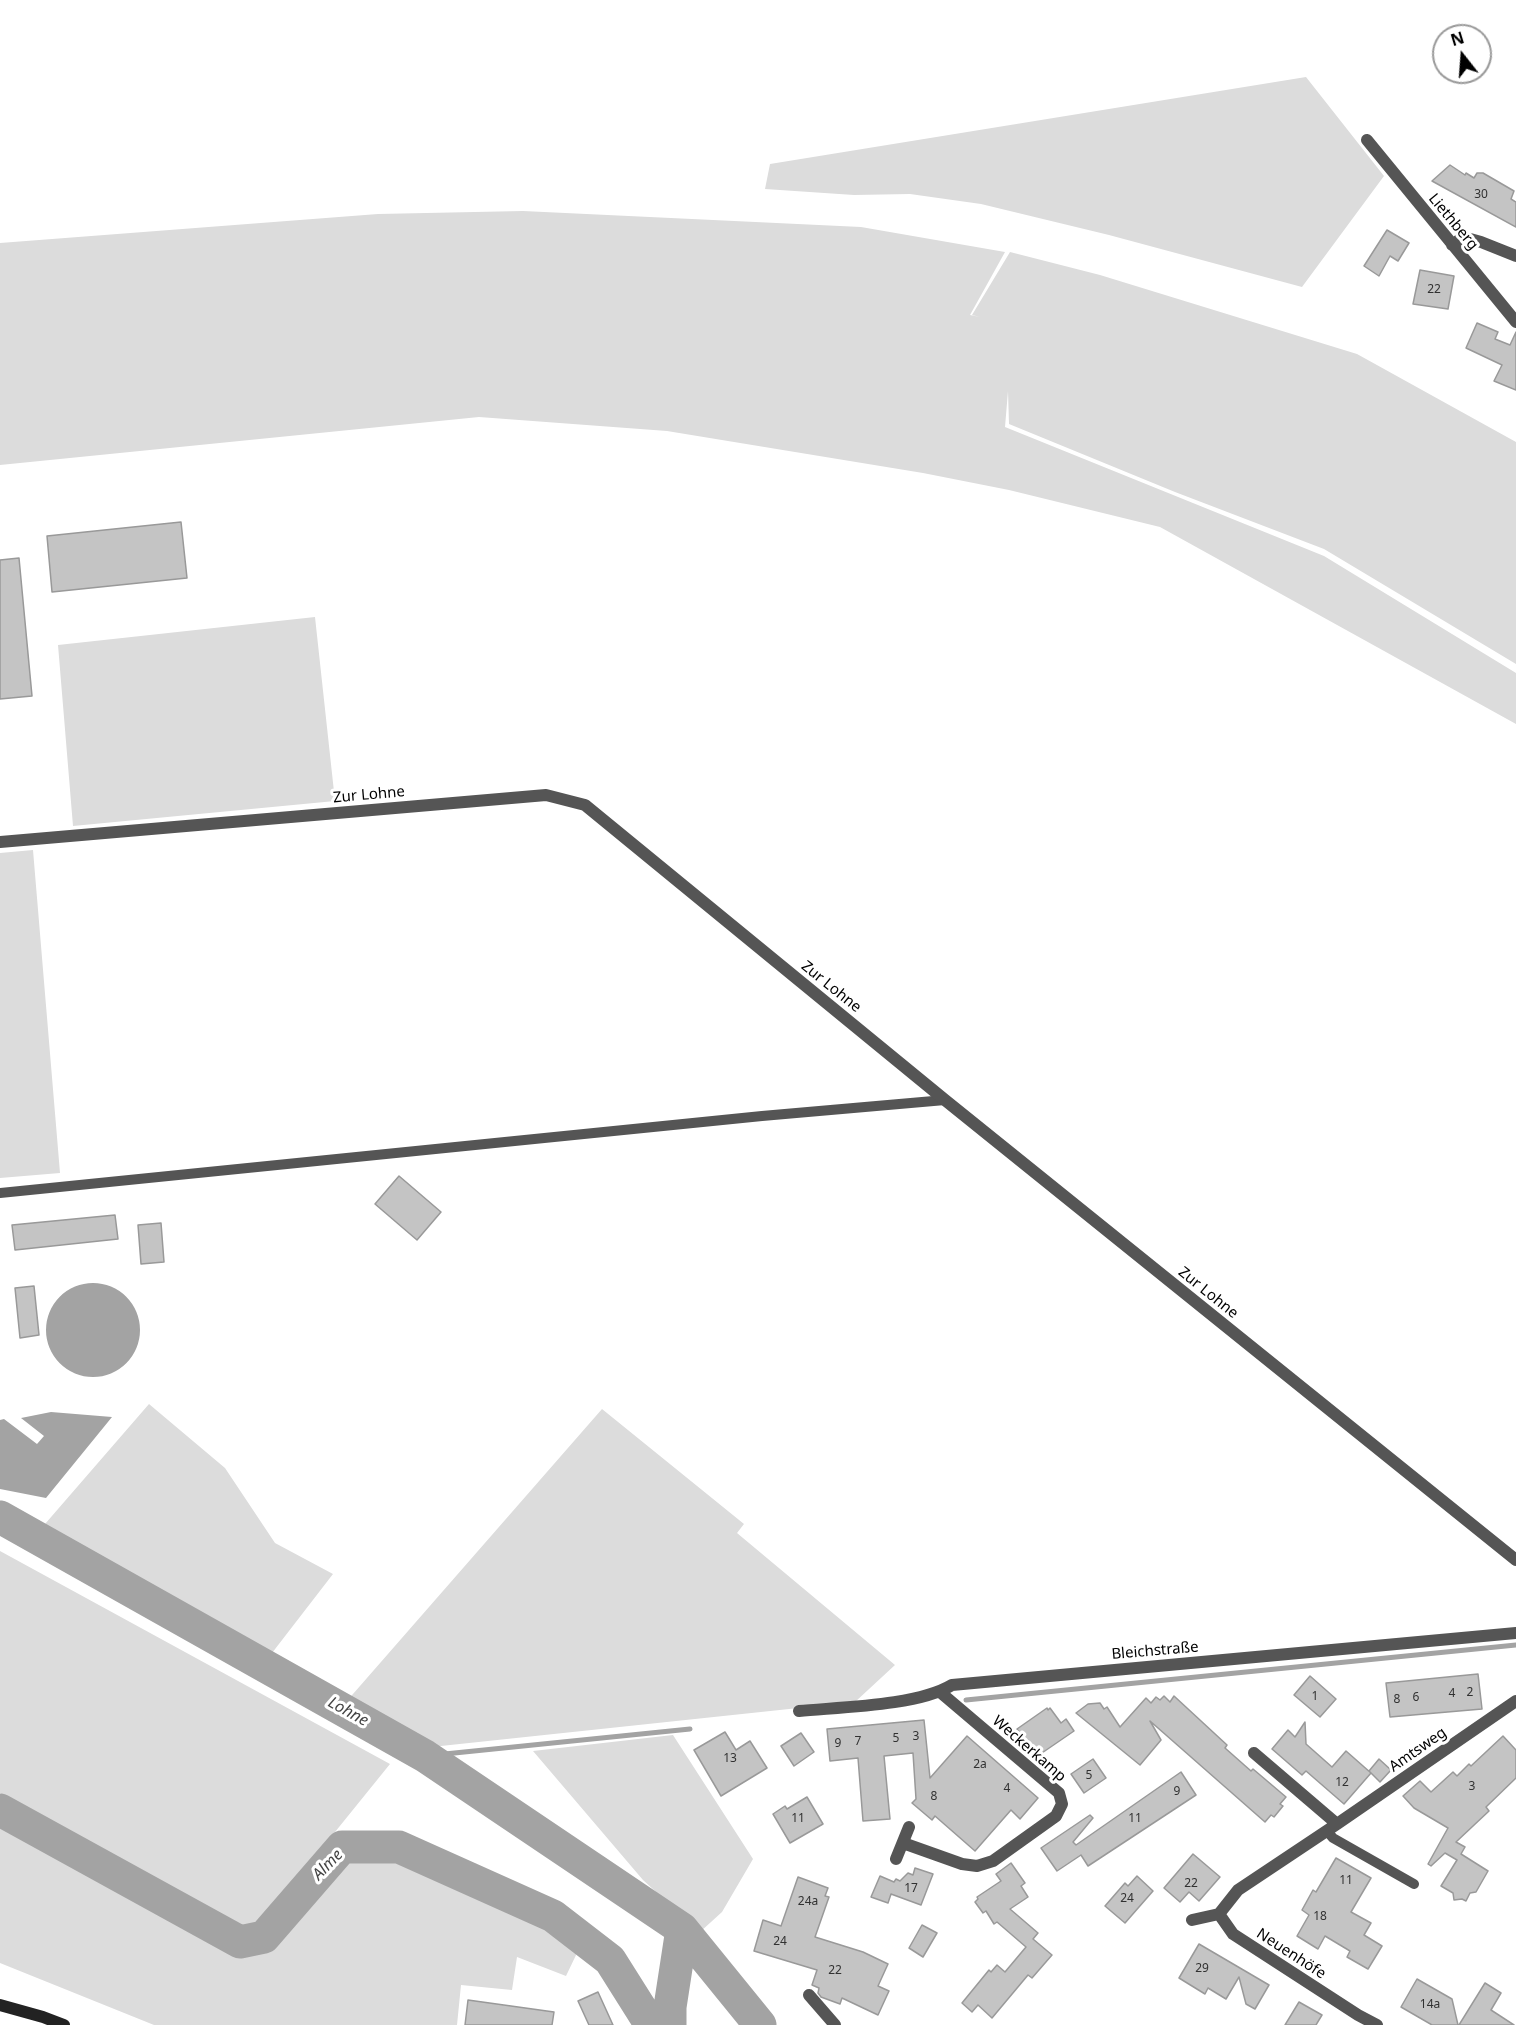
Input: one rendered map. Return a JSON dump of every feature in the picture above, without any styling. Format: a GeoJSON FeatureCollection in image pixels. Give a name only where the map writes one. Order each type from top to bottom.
{"type":"FeatureCollection","features":[{"type":"Feature","properties":{"kind":"street","name":"Liethberg"},"geometry":{"type":"LineString","coordinates":[[1367,140],[1516,322]]}},
{"type":"Feature","properties":{"kind":"street"},"geometry":{"type":"LineString","coordinates":[[1452,244],[1463,237],[1516,256]]}},
{"type":"Feature","properties":{"kind":"street","name":"Zur Lohne"},"geometry":{"type":"LineString","coordinates":[[0,842],[546,795],[585,805],[945,1100],[1516,1560]]}},
{"type":"Feature","properties":{"kind":"street","name":"Bleichstraße"},"geometry":{"type":"LineString","coordinates":[[799,1711],[902,1701],[940,1692],[952,1685],[1516,1633]]}},
{"type":"Feature","properties":{"kind":"street","name":"Weckerkamp"},"geometry":{"type":"LineString","coordinates":[[903,1843],[962,1864],[977,1866],[993,1862],[1056,1816],[1062,1804],[1059,1793],[940,1692]]}},
{"type":"Feature","properties":{"kind":"street","name":"Amtsweg"},"geometry":{"type":"LineString","coordinates":[[1219,1914],[1238,1890],[1516,1701]]}},
{"type":"Feature","properties":{"kind":"street"},"geometry":{"type":"LineString","coordinates":[[1254,1753],[1332,1827]]}},
{"type":"Feature","properties":{"kind":"street"},"geometry":{"type":"LineString","coordinates":[[896,1858],[909,1827]]}},
{"type":"Feature","properties":{"kind":"street"},"geometry":{"type":"LineString","coordinates":[[1192,1920],[1219,1914]]}},
{"type":"Feature","properties":{"kind":"street","name":"Neuenhöfe"},"geometry":{"type":"LineString","coordinates":[[1219,1914],[1233,1934],[1354,2020],[1377,2025]]}},
{"type":"Feature","properties":{"kind":"street"},"geometry":{"type":"LineString","coordinates":[[809,1995],[835,2025]]}},
{"type":"Feature","properties":{"kind":"street"},"geometry":{"type":"LineString","coordinates":[[0,2005],[64,2025]]}},
{"type":"Feature","properties":{"kind":"lane"},"geometry":{"type":"LineString","coordinates":[[0,1193],[762,1116],[945,1100]]}},
{"type":"Feature","properties":{"kind":"lane"},"geometry":{"type":"LineString","coordinates":[[1332,1827],[1333,1838],[1414,1884]]}},
{"type":"Feature","properties":{"kind":"shaded area"},"geometry":{"type":"Polygon","coordinates":[[[1306,77],[1384,176],[1302,287],[1109,235],[981,204],[910,194],[854,195],[765,189],[770,164],[1306,77]]]}},
{"type":"Feature","properties":{"kind":"shaded area"},"geometry":{"type":"Polygon","coordinates":[[[523,211],[861,227],[1005,252],[970,315],[980,317],[972,315],[1010,252],[1100,275],[1357,354],[1516,442],[1516,664],[1324,549],[1175,492],[1009,424],[1008,391],[1005,427],[1324,556],[1516,673],[1516,724],[1160,527],[1009,490],[923,473],[667,431],[479,417],[0,465],[0,243],[378,214],[523,211]]]}},
{"type":"Feature","properties":{"kind":"shaded area"},"geometry":{"type":"Polygon","coordinates":[[[315,617],[335,801],[73,826],[58,645],[315,617]]]}},
{"type":"Feature","properties":{"kind":"shaded area"},"geometry":{"type":"Polygon","coordinates":[[[33,850],[60,1173],[0,1178],[0,853],[33,850]]]}},
{"type":"Feature","properties":{"kind":"shaded area"},"geometry":{"type":"Polygon","coordinates":[[[93,1283],[111,1286],[126,1297],[137,1312],[140,1330],[137,1348],[126,1363],[111,1374],[93,1377],[75,1374],[60,1363],[49,1348],[46,1330],[49,1312],[60,1297],[75,1286],[93,1283]]]}},
{"type":"Feature","properties":{"kind":"shaded area"},"geometry":{"type":"Polygon","coordinates":[[[149,1404],[225,1468],[275,1543],[333,1574],[272,1653],[45,1524],[149,1404]]]}},
{"type":"Feature","properties":{"kind":"shaded area"},"geometry":{"type":"Polygon","coordinates":[[[602,1409],[744,1524],[737,1533],[895,1665],[855,1702],[422,1748],[346,1702],[602,1409]]]}},
{"type":"Feature","properties":{"kind":"shaded area"},"geometry":{"type":"Polygon","coordinates":[[[51,1412],[112,1417],[46,1498],[0,1489],[0,1420],[4,1419],[37,1444],[44,1436],[21,1418],[51,1412]]]}},
{"type":"Feature","properties":{"kind":"shaded area"},"geometry":{"type":"Polygon","coordinates":[[[0,1551],[390,1764],[259,1926],[242,1929],[0,1793],[0,1551]]]}},
{"type":"Feature","properties":{"kind":"shaded area"},"geometry":{"type":"Polygon","coordinates":[[[673,1735],[753,1859],[722,1912],[700,1932],[643,1880],[533,1751],[673,1735]]]}},
{"type":"Feature","properties":{"kind":"shaded area"},"geometry":{"type":"Polygon","coordinates":[[[2,1816],[239,1949],[266,1947],[346,1858],[400,1856],[549,1928],[577,1953],[566,1976],[517,1957],[512,1990],[461,1985],[457,2025],[154,2025],[0,1963],[0,1817],[2,1816]]]}},
{"type":"Feature","properties":{"kind":"building"},"geometry":{"type":"Polygon","coordinates":[[[1450,165],[1474,178],[1477,173],[1483,173],[1514,191],[1511,199],[1516,202],[1516,227],[1432,181],[1450,165]]]}},
{"type":"Feature","properties":{"kind":"building"},"geometry":{"type":"Polygon","coordinates":[[[1387,230],[1409,243],[1398,261],[1390,256],[1379,276],[1364,266],[1387,230]]]}},
{"type":"Feature","properties":{"kind":"building"},"geometry":{"type":"Polygon","coordinates":[[[1420,270],[1454,276],[1448,309],[1413,304],[1420,270]]]}},
{"type":"Feature","properties":{"kind":"building"},"geometry":{"type":"Polygon","coordinates":[[[1477,323],[1498,332],[1495,339],[1510,345],[1516,332],[1516,390],[1494,381],[1502,365],[1466,348],[1477,323]]]}},
{"type":"Feature","properties":{"kind":"building"},"geometry":{"type":"Polygon","coordinates":[[[181,522],[187,578],[52,592],[47,536],[181,522]]]}},
{"type":"Feature","properties":{"kind":"building"},"geometry":{"type":"Polygon","coordinates":[[[19,558],[32,696],[0,699],[0,560],[19,558]]]}},
{"type":"Feature","properties":{"kind":"building"},"geometry":{"type":"Polygon","coordinates":[[[399,1176],[441,1212],[417,1240],[375,1204],[399,1176]]]}},
{"type":"Feature","properties":{"kind":"building"},"geometry":{"type":"Polygon","coordinates":[[[115,1215],[118,1239],[15,1250],[12,1225],[115,1215]]]}},
{"type":"Feature","properties":{"kind":"building"},"geometry":{"type":"Polygon","coordinates":[[[161,1223],[164,1262],[141,1264],[138,1225],[161,1223]]]}},
{"type":"Feature","properties":{"kind":"building"},"geometry":{"type":"Polygon","coordinates":[[[34,1286],[39,1335],[20,1338],[15,1288],[34,1286]]]}},
{"type":"Feature","properties":{"kind":"building"},"geometry":{"type":"Polygon","coordinates":[[[1478,1674],[1482,1709],[1390,1717],[1386,1683],[1478,1674]]]}},
{"type":"Feature","properties":{"kind":"building"},"geometry":{"type":"Polygon","coordinates":[[[1310,1676],[1336,1699],[1320,1717],[1294,1695],[1310,1676]]]}},
{"type":"Feature","properties":{"kind":"building"},"geometry":{"type":"Polygon","coordinates":[[[1164,1696],[1170,1702],[1174,1696],[1227,1745],[1225,1748],[1286,1797],[1280,1804],[1283,1806],[1274,1817],[1271,1815],[1265,1822],[1150,1721],[1161,1740],[1140,1765],[1076,1713],[1088,1704],[1100,1703],[1104,1709],[1107,1707],[1120,1727],[1146,1698],[1151,1703],[1156,1697],[1160,1700],[1164,1696]]]}},
{"type":"Feature","properties":{"kind":"building"},"geometry":{"type":"Polygon","coordinates":[[[1047,1708],[1048,1710],[1050,1708],[1061,1723],[1066,1719],[1074,1731],[1039,1755],[1033,1745],[1030,1747],[1017,1729],[1047,1708]]]}},
{"type":"Feature","properties":{"kind":"building"},"geometry":{"type":"Polygon","coordinates":[[[924,1720],[930,1778],[967,1736],[1038,1798],[1020,1819],[1011,1810],[975,1851],[935,1816],[932,1820],[912,1803],[916,1799],[913,1753],[884,1756],[890,1819],[863,1821],[858,1758],[830,1761],[827,1729],[924,1720]]]}},
{"type":"Feature","properties":{"kind":"building"},"geometry":{"type":"Polygon","coordinates":[[[1305,1722],[1306,1744],[1332,1767],[1346,1751],[1371,1773],[1344,1804],[1306,1771],[1302,1775],[1272,1749],[1288,1730],[1295,1737],[1305,1722]]]}},
{"type":"Feature","properties":{"kind":"building"},"geometry":{"type":"Polygon","coordinates":[[[725,1732],[736,1750],[750,1741],[767,1768],[721,1796],[694,1750],[725,1732]]]}},
{"type":"Feature","properties":{"kind":"building"},"geometry":{"type":"Polygon","coordinates":[[[801,1733],[814,1752],[794,1766],[781,1746],[801,1733]]]}},
{"type":"Feature","properties":{"kind":"building"},"geometry":{"type":"Polygon","coordinates":[[[1503,1736],[1516,1750],[1516,1778],[1486,1807],[1489,1811],[1456,1842],[1465,1847],[1461,1854],[1488,1871],[1476,1892],[1470,1893],[1466,1901],[1454,1900],[1453,1893],[1441,1886],[1457,1860],[1445,1853],[1431,1866],[1428,1864],[1448,1828],[1414,1808],[1403,1796],[1420,1781],[1431,1792],[1453,1772],[1457,1776],[1469,1764],[1471,1766],[1503,1736]]]}},
{"type":"Feature","properties":{"kind":"building"},"geometry":{"type":"Polygon","coordinates":[[[1093,1759],[1106,1778],[1084,1793],[1071,1774],[1093,1759]]]}},
{"type":"Feature","properties":{"kind":"building"},"geometry":{"type":"Polygon","coordinates":[[[1379,1759],[1391,1770],[1380,1782],[1369,1771],[1379,1759]]]}},
{"type":"Feature","properties":{"kind":"building"},"geometry":{"type":"Polygon","coordinates":[[[1181,1772],[1196,1795],[1088,1866],[1081,1855],[1057,1871],[1041,1848],[1090,1815],[1093,1818],[1073,1842],[1076,1845],[1181,1772]]]}},
{"type":"Feature","properties":{"kind":"building"},"geometry":{"type":"Polygon","coordinates":[[[807,1797],[823,1824],[790,1843],[773,1814],[807,1797]]]}},
{"type":"Feature","properties":{"kind":"building"},"geometry":{"type":"Polygon","coordinates":[[[1193,1854],[1220,1877],[1199,1901],[1189,1892],[1180,1902],[1164,1888],[1193,1854]]]}},
{"type":"Feature","properties":{"kind":"building"},"geometry":{"type":"Polygon","coordinates":[[[1336,1858],[1371,1878],[1351,1912],[1371,1923],[1364,1935],[1382,1946],[1368,1969],[1347,1957],[1350,1951],[1325,1936],[1318,1949],[1297,1936],[1309,1915],[1302,1910],[1313,1890],[1316,1892],[1336,1858]]]}},
{"type":"Feature","properties":{"kind":"building"},"geometry":{"type":"Polygon","coordinates":[[[1011,1863],[1025,1883],[1021,1886],[1028,1897],[1010,1909],[1038,1933],[1033,1939],[1052,1955],[1032,1978],[1028,1975],[992,2018],[978,2005],[972,2012],[962,2003],[989,1970],[991,1972],[997,1965],[1005,1972],[1026,1947],[997,1922],[994,1924],[986,1911],[983,1913],[975,1902],[977,1897],[1001,1881],[996,1874],[1011,1863]]]}},
{"type":"Feature","properties":{"kind":"building"},"geometry":{"type":"Polygon","coordinates":[[[915,1868],[933,1874],[921,1905],[891,1894],[888,1903],[871,1897],[880,1876],[894,1882],[896,1879],[900,1881],[908,1873],[913,1875],[915,1868]]]}},
{"type":"Feature","properties":{"kind":"building"},"geometry":{"type":"Polygon","coordinates":[[[1137,1876],[1153,1891],[1125,1923],[1105,1906],[1125,1883],[1128,1886],[1137,1876]]]}},
{"type":"Feature","properties":{"kind":"building"},"geometry":{"type":"Polygon","coordinates":[[[798,1877],[828,1888],[825,1896],[829,1897],[815,1937],[863,1952],[888,1964],[878,1986],[889,1991],[878,2015],[842,1998],[840,2004],[821,1997],[818,1993],[819,1988],[812,1985],[817,1970],[754,1951],[763,1920],[781,1926],[798,1877]]]}},
{"type":"Feature","properties":{"kind":"building"},"geometry":{"type":"Polygon","coordinates":[[[922,1925],[937,1933],[923,1957],[909,1948],[922,1925]]]}},
{"type":"Feature","properties":{"kind":"building"},"geometry":{"type":"Polygon","coordinates":[[[1199,1944],[1269,1985],[1255,2009],[1246,2004],[1239,1977],[1226,1999],[1208,1988],[1205,1994],[1179,1978],[1199,1944]]]}},
{"type":"Feature","properties":{"kind":"building"},"geometry":{"type":"Polygon","coordinates":[[[1417,1979],[1452,1999],[1458,2025],[1432,2025],[1401,2007],[1417,1979]]]}},
{"type":"Feature","properties":{"kind":"building"},"geometry":{"type":"Polygon","coordinates":[[[1485,1983],[1501,1993],[1491,2010],[1514,2025],[1459,2025],[1485,1983]]]}},
{"type":"Feature","properties":{"kind":"building"},"geometry":{"type":"Polygon","coordinates":[[[598,1992],[613,2025],[589,2025],[578,2001],[598,1992]]]}},
{"type":"Feature","properties":{"kind":"building"},"geometry":{"type":"Polygon","coordinates":[[[468,2000],[554,2012],[552,2025],[465,2025],[468,2000]]]}},
{"type":"Feature","properties":{"kind":"building"},"geometry":{"type":"Polygon","coordinates":[[[1299,2002],[1322,2015],[1316,2025],[1285,2025],[1299,2002]]]}},
{"type":"Feature","properties":{"kind":"waterway","name":"Lohne"},"geometry":{"type":"LineString","coordinates":[[0,1517],[425,1756],[682,1929],[760,2025]]}},
{"type":"Feature","properties":{"kind":"waterway"},"geometry":{"type":"LineString","coordinates":[[966,1700],[1516,1645]]}},
{"type":"Feature","properties":{"kind":"waterway"},"geometry":{"type":"LineString","coordinates":[[425,1756],[690,1729]]}},
{"type":"Feature","properties":{"kind":"waterway","name":"Alme"},"geometry":{"type":"LineString","coordinates":[[0,1810],[240,1942],[264,1937],[342,1847],[399,1847],[553,1916],[610,1960],[651,2025]]}},
{"type":"Feature","properties":{"kind":"waterway","name":"Lohne"},"geometry":{"type":"LineString","coordinates":[[670,2025],[670,2007],[682,1929]]}}]}
